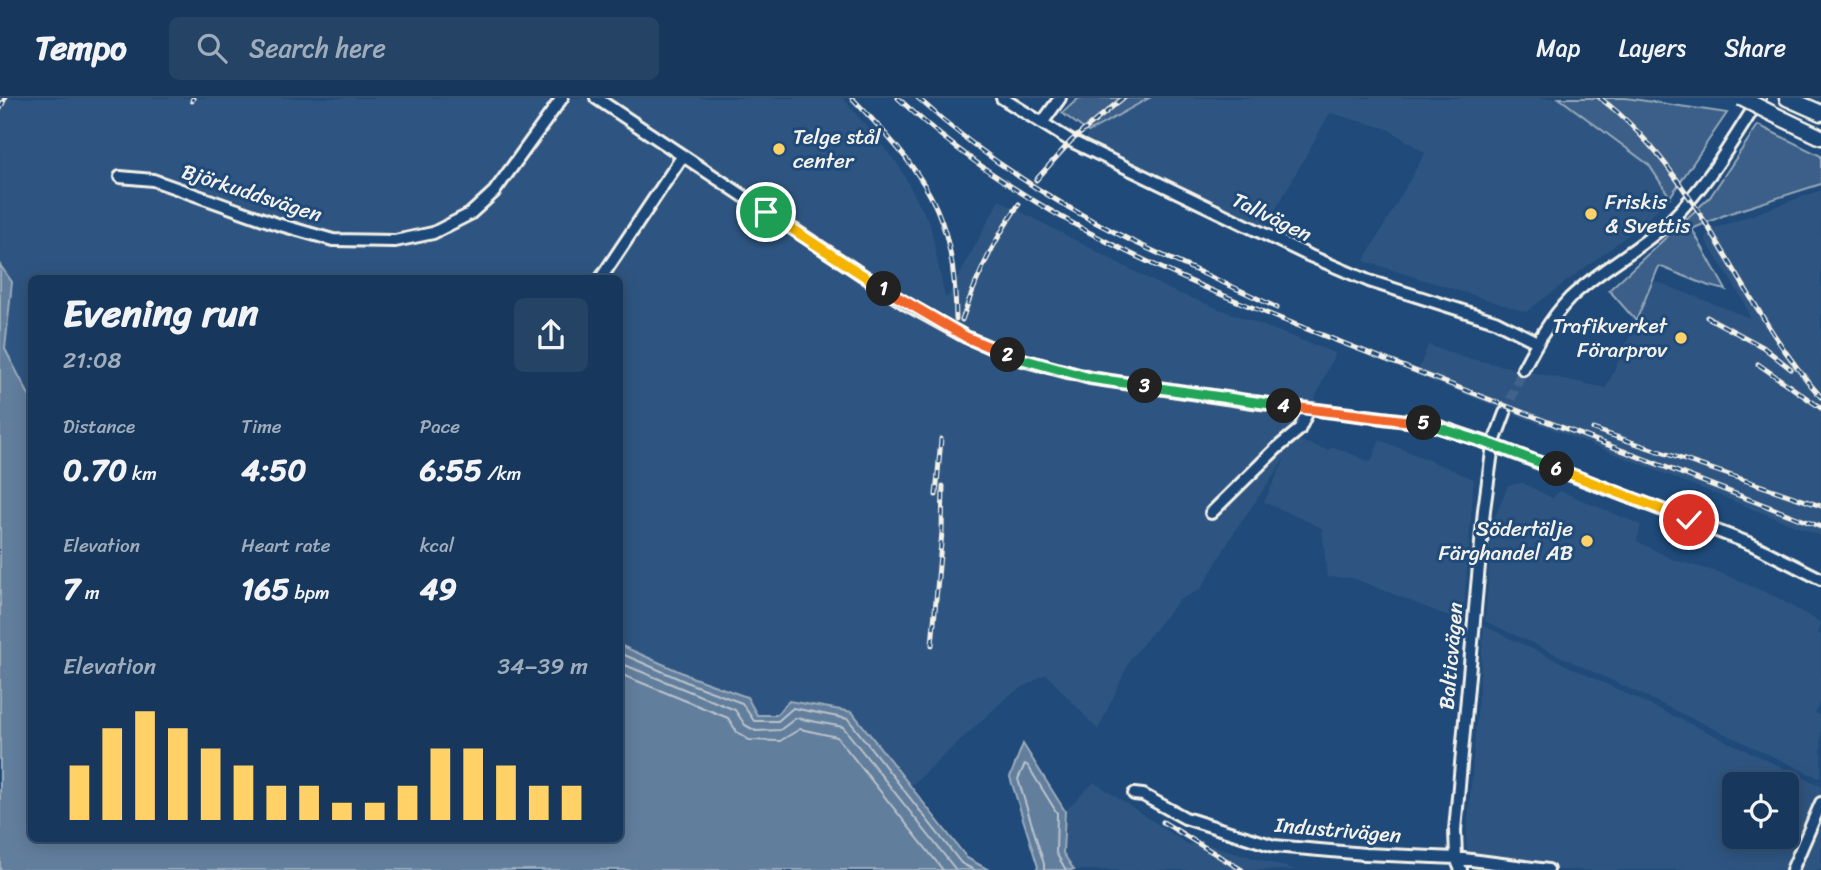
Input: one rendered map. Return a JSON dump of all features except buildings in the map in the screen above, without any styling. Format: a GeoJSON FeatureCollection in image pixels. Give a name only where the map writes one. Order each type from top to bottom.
{"type":"FeatureCollection","features":[{"type":"Feature","properties":{"kind":"highway"},"geometry":{"type":"LineString","coordinates":[[1741,98],[1821,137]]}},
{"type":"Feature","properties":{"kind":"highway"},"geometry":{"type":"LineString","coordinates":[[1789,99],[1821,113]]}},
{"type":"Feature","properties":{"kind":"street","name":"Björkuddsvägen"},"geometry":{"type":"LineString","coordinates":[[120,177],[153,180],[277,225],[333,240],[395,242],[433,233],[470,214],[494,192],[562,98]]}},
{"type":"Feature","properties":{"kind":"street"},"geometry":{"type":"LineString","coordinates":[[597,98],[906,304],[966,337],[1015,358],[1090,378],[1431,424],[1493,445],[1751,544],[1821,579]]}},
{"type":"Feature","properties":{"kind":"street","name":"Tallvägen"},"geometry":{"type":"LineString","coordinates":[[1002,98],[1070,141],[1310,256],[1369,281],[1494,321],[1537,342]]}},
{"type":"Feature","properties":{"kind":"street"},"geometry":{"type":"LineString","coordinates":[[1523,369],[1537,342],[1570,299],[1654,235],[1688,202],[1723,156],[1760,98]]}},
{"type":"Feature","properties":{"kind":"street"},"geometry":{"type":"LineString","coordinates":[[1042,123],[1055,100]]}},
{"type":"Feature","properties":{"kind":"street"},"geometry":{"type":"LineString","coordinates":[[603,275],[682,157]]}},
{"type":"Feature","properties":{"kind":"street"},"geometry":{"type":"LineString","coordinates":[[1211,513],[1299,430],[1309,409]]}},
{"type":"Feature","properties":{"kind":"street","name":"Balticvägen"},"geometry":{"type":"LineString","coordinates":[[1461,870],[1455,858],[1455,831],[1472,622],[1493,445],[1505,413]]}},
{"type":"Feature","properties":{"kind":"street","name":"Industrivägen"},"geometry":{"type":"LineString","coordinates":[[1134,794],[1143,795],[1185,818],[1274,846],[1455,858],[1548,870]]}},
{"type":"Feature","properties":{"kind":"street"},"geometry":{"type":"LineString","coordinates":[[1792,870],[1821,803]]}},
{"type":"Feature","properties":{"kind":"shaded area"},"geometry":{"type":"Polygon","coordinates":[[[0,98],[843,98],[899,166],[930,224],[945,298],[999,200],[1170,290],[1335,353],[1297,440],[1328,450],[1334,447],[1371,462],[1380,440],[1474,479],[1463,622],[1353,578],[1327,577],[1322,528],[1264,502],[1286,457],[1233,534],[1201,589],[1179,600],[1131,658],[1098,730],[1046,674],[1008,696],[910,787],[852,712],[757,715],[747,697],[694,678],[623,646],[623,275],[28,275],[28,393],[5,349],[12,283],[0,265],[0,98]]]}},
{"type":"Feature","properties":{"kind":"shaded area"},"geometry":{"type":"Polygon","coordinates":[[[1079,98],[1149,98],[1088,132],[1062,113],[1079,98]]]}},
{"type":"Feature","properties":{"kind":"shaded area"},"geometry":{"type":"Polygon","coordinates":[[[1149,98],[1559,98],[1649,165],[1670,197],[1639,227],[1526,312],[1364,261],[1425,153],[1388,129],[1330,113],[1265,228],[1085,140],[1088,132],[1149,98]]]}},
{"type":"Feature","properties":{"kind":"shaded area"},"geometry":{"type":"Polygon","coordinates":[[[1559,98],[1626,98],[1727,113],[1670,197],[1649,165],[1559,98]]]}},
{"type":"Feature","properties":{"kind":"shaded area"},"geometry":{"type":"Polygon","coordinates":[[[1758,125],[1821,156],[1821,184],[1727,214],[1692,229],[1726,290],[1659,266],[1636,321],[1609,290],[1710,197],[1758,125]]]}},
{"type":"Feature","properties":{"kind":"shaded area"},"geometry":{"type":"Polygon","coordinates":[[[1821,190],[1821,536],[1416,375],[1428,345],[1462,357],[1606,388],[1655,281],[1750,318],[1743,300],[1706,241],[1707,233],[1821,190]]]}},
{"type":"Feature","properties":{"kind":"shaded area"},"geometry":{"type":"Polygon","coordinates":[[[1523,483],[1552,498],[1560,491],[1641,525],[1637,541],[1674,560],[1721,573],[1776,597],[1821,623],[1818,633],[1821,635],[1821,699],[1815,713],[1821,716],[1819,778],[1485,621],[1492,525],[1508,485],[1523,483]]]}},
{"type":"Feature","properties":{"kind":"shaded area"},"geometry":{"type":"Polygon","coordinates":[[[1484,626],[1792,772],[1722,772],[1722,849],[1799,849],[1799,776],[1821,786],[1821,870],[1475,870],[1466,846],[1484,626]]]}},
{"type":"Feature","properties":{"kind":"shaded area"},"geometry":{"type":"Polygon","coordinates":[[[1094,782],[1187,844],[1210,845],[1301,870],[1074,870],[1063,853],[1065,811],[1094,782]]]}},
{"type":"Feature","properties":{"kind":"water"},"geometry":{"type":"Polygon","coordinates":[[[0,265],[12,282],[5,349],[28,393],[28,842],[623,842],[623,646],[694,678],[747,697],[757,715],[776,715],[789,701],[852,712],[967,858],[989,870],[0,870],[0,265]]]}},
{"type":"Feature","properties":{"kind":"water"},"geometry":{"type":"Polygon","coordinates":[[[1023,744],[1065,811],[1063,853],[1074,870],[1036,870],[1038,867],[1010,777],[1023,744]]]}},
{"type":"Feature","properties":{"kind":"tunnel"},"geometry":{"type":"LineString","coordinates":[[1505,413],[1523,369]]}},
{"type":"Feature","properties":{"kind":"railway"},"geometry":{"type":"LineString","coordinates":[[0,109],[5,98]]}},
{"type":"Feature","properties":{"kind":"railway"},"geometry":{"type":"LineString","coordinates":[[852,98],[898,149],[931,196],[942,221],[949,249],[956,319]]}},
{"type":"Feature","properties":{"kind":"railway"},"geometry":{"type":"LineString","coordinates":[[898,98],[953,145],[1011,187],[1072,223],[1200,286],[1821,527]]}},
{"type":"Feature","properties":{"kind":"railway"},"geometry":{"type":"LineString","coordinates":[[918,98],[991,158],[1071,209],[1145,247],[1277,308]]}},
{"type":"Feature","properties":{"kind":"railway"},"geometry":{"type":"LineString","coordinates":[[1036,180],[1071,141],[1123,98]]}},
{"type":"Feature","properties":{"kind":"railway"},"geometry":{"type":"LineString","coordinates":[[1600,98],[1635,129],[1665,164],[1692,202],[1792,361],[1821,397]]}},
{"type":"Feature","properties":{"kind":"railway"},"geometry":{"type":"LineString","coordinates":[[962,320],[986,260],[1019,204]]}},
{"type":"Feature","properties":{"kind":"railway"},"geometry":{"type":"LineString","coordinates":[[1707,317],[1763,347],[1791,369]]}},
{"type":"Feature","properties":{"kind":"railway"},"geometry":{"type":"LineString","coordinates":[[1758,364],[1821,408]]}},
{"type":"Feature","properties":{"kind":"railway"},"geometry":{"type":"LineString","coordinates":[[1593,429],[1821,506]]}},
{"type":"Feature","properties":{"kind":"railway"},"geometry":{"type":"LineString","coordinates":[[936,495],[941,439]]}},
{"type":"Feature","properties":{"kind":"railway"},"geometry":{"type":"LineString","coordinates":[[932,645],[942,532],[943,486]]}},
{"type":"Feature","properties":{"kind":"railway"},"geometry":{"type":"LineString","coordinates":[[1163,822],[1242,870]]}},
{"type":"Feature","properties":{"kind":"place","name":"Telge stål center"},"geometry":{"type":"Point","coordinates":[779,149]}},
{"type":"Feature","properties":{"kind":"place","name":"Friskis & Svettis"},"geometry":{"type":"Point","coordinates":[1591,214]}},
{"type":"Feature","properties":{"kind":"place","name":"Trafikverket Förarprov"},"geometry":{"type":"Point","coordinates":[1681,338]}},
{"type":"Feature","properties":{"kind":"place","name":"Södertälje Färghandel AB"},"geometry":{"type":"Point","coordinates":[1587,541]}},
{"type":"Feature","properties":{"kind":"route"},"geometry":{"type":"LineString","coordinates":[[766,212],[906,304],[966,337],[1015,358],[1090,378],[1431,424],[1689,520]]}}]}
